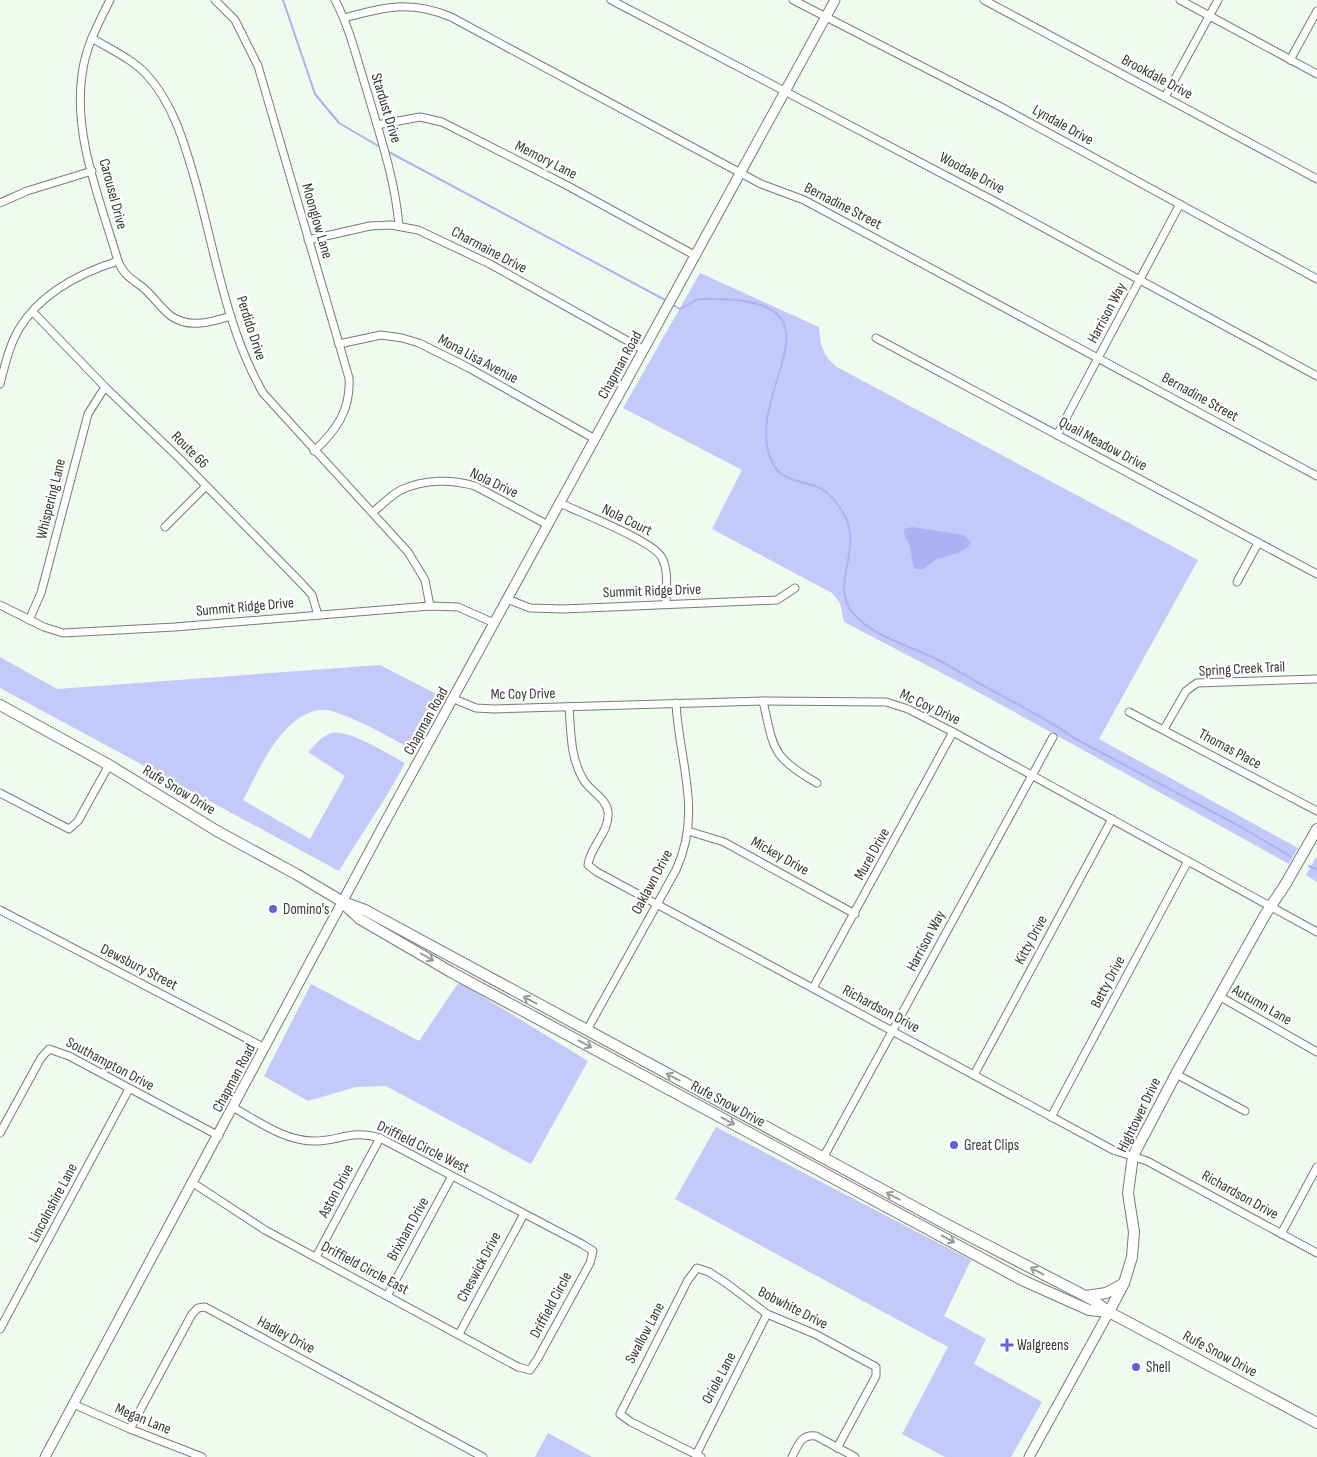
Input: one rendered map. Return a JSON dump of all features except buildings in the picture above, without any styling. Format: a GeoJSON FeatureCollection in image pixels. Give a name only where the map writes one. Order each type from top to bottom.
{"type":"FeatureCollection","features":[{"type":"Feature","properties":{"kind":"main road","name":"Rufe Snow Drive"},"geometry":{"type":"LineString","coordinates":[[0,705],[108,765],[217,831],[343,902],[365,910],[823,1158],[1086,1296],[1109,1312],[1317,1423]]}},
{"type":"Feature","properties":{"kind":"main road","name":"Hightower Drive"},"geometry":{"type":"LineString","coordinates":[[1109,1312],[1130,1267],[1134,1232],[1128,1193],[1133,1156],[1219,996],[1317,829]]}},
{"type":"Feature","properties":{"kind":"main road","name":"Rufe Snow Drive"},"geometry":{"type":"LineString","coordinates":[[343,902],[360,919],[451,972],[1024,1281],[1089,1310],[1109,1312]]}},
{"type":"Feature","properties":{"kind":"main road"},"geometry":{"type":"LineString","coordinates":[[1086,1296],[1106,1293],[1124,1283]]}},
{"type":"Feature","properties":{"kind":"street","name":"Carousel Drive"},"geometry":{"type":"LineString","coordinates":[[110,0],[92,38],[82,74],[80,109],[92,171],[121,269],[130,280],[141,286],[171,316],[180,320],[199,324],[231,316]]}},
{"type":"Feature","properties":{"kind":"street","name":"Moonglow Lane"},"geometry":{"type":"LineString","coordinates":[[215,0],[235,20],[258,66],[349,378],[348,401],[332,434],[314,451]]}},
{"type":"Feature","properties":{"kind":"street","name":"Stardust Drive"},"geometry":{"type":"LineString","coordinates":[[335,0],[344,18],[389,166],[396,196],[399,226]]}},
{"type":"Feature","properties":{"kind":"street","name":"Woodale Drive"},"geometry":{"type":"LineString","coordinates":[[611,0],[620,2],[996,202],[1317,376]]}},
{"type":"Feature","properties":{"kind":"street","name":"Lyndale Drive"},"geometry":{"type":"LineString","coordinates":[[793,0],[1001,107],[1317,279]]}},
{"type":"Feature","properties":{"kind":"street","name":"Chapman Road"},"geometry":{"type":"LineString","coordinates":[[45,1457],[507,599],[835,0]]}},
{"type":"Feature","properties":{"kind":"street","name":"Brookdale Drive"},"geometry":{"type":"LineString","coordinates":[[984,0],[1317,179]]}},
{"type":"Feature","properties":{"kind":"street"},"geometry":{"type":"LineString","coordinates":[[1180,0],[1317,74]]}},
{"type":"Feature","properties":{"kind":"street"},"geometry":{"type":"LineString","coordinates":[[1165,97],[1218,0]]}},
{"type":"Feature","properties":{"kind":"street","name":"Bernadine Street"},"geometry":{"type":"LineString","coordinates":[[344,18],[398,5],[436,10],[760,184],[804,200],[1317,476]]}},
{"type":"Feature","properties":{"kind":"street"},"geometry":{"type":"LineString","coordinates":[[1290,60],[1317,11]]}},
{"type":"Feature","properties":{"kind":"street","name":"Perdido Drive"},"geometry":{"type":"LineString","coordinates":[[92,38],[144,72],[163,96],[172,113],[183,140],[196,184],[231,316],[251,372],[263,393],[314,451],[373,512],[416,562],[425,580],[430,606]]}},
{"type":"Feature","properties":{"kind":"street","name":"Memory Lane"},"geometry":{"type":"LineString","coordinates":[[377,125],[420,117],[442,122],[568,186],[696,256]]}},
{"type":"Feature","properties":{"kind":"street"},"geometry":{"type":"LineString","coordinates":[[0,202],[27,191],[92,171]]}},
{"type":"Feature","properties":{"kind":"street","name":"Harrison Way"},"geometry":{"type":"LineString","coordinates":[[1057,436],[1180,204]]}},
{"type":"Feature","properties":{"kind":"street","name":"Charmaine Drive"},"geometry":{"type":"LineString","coordinates":[[308,240],[370,226],[399,226],[418,230],[452,244],[644,350]]}},
{"type":"Feature","properties":{"kind":"street"},"geometry":{"type":"LineString","coordinates":[[0,384],[13,340],[33,312],[55,291],[69,282],[93,269],[118,261]]}},
{"type":"Feature","properties":{"kind":"street","name":"Route 66"},"geometry":{"type":"LineString","coordinates":[[33,312],[105,387],[304,586],[314,600],[318,615]]}},
{"type":"Feature","properties":{"kind":"street","name":"Mona Lisa Avenue"},"geometry":{"type":"LineString","coordinates":[[339,344],[381,335],[402,338],[419,344],[469,368],[595,440]]}},
{"type":"Feature","properties":{"kind":"street","name":"Quail Meadow Drive"},"geometry":{"type":"LineString","coordinates":[[876,338],[1317,574]]}},
{"type":"Feature","properties":{"kind":"street","name":"Whispering Lane"},"geometry":{"type":"LineString","coordinates":[[29,620],[41,593],[88,414],[105,387]]}},
{"type":"Feature","properties":{"kind":"street","name":"Nola Drive"},"geometry":{"type":"LineString","coordinates":[[373,512],[401,490],[425,483],[462,482],[475,486],[548,525]]}},
{"type":"Feature","properties":{"kind":"street"},"geometry":{"type":"LineString","coordinates":[[164,527],[206,486]]}},
{"type":"Feature","properties":{"kind":"street","name":"Nola Court"},"geometry":{"type":"LineString","coordinates":[[560,503],[636,538],[659,553],[663,559],[666,572],[666,604]]}},
{"type":"Feature","properties":{"kind":"street"},"geometry":{"type":"LineString","coordinates":[[1237,582],[1258,543]]}},
{"type":"Feature","properties":{"kind":"street","name":"Summit Ridge Drive"},"geometry":{"type":"LineString","coordinates":[[507,599],[530,608],[777,600],[795,588]]}},
{"type":"Feature","properties":{"kind":"street","name":"Summit Ridge Drive"},"geometry":{"type":"LineString","coordinates":[[0,605],[29,620],[62,633],[176,627],[430,606],[458,607],[494,623]]}},
{"type":"Feature","properties":{"kind":"street","name":"Spring Creek Trail"},"geometry":{"type":"LineString","coordinates":[[1164,729],[1186,690],[1197,683],[1317,679]]}},
{"type":"Feature","properties":{"kind":"street","name":"Mc Coy Drive"},"geometry":{"type":"LineString","coordinates":[[454,699],[476,708],[494,709],[763,700],[886,702],[908,709],[953,732],[1271,905],[1317,932]]}},
{"type":"Feature","properties":{"kind":"street"},"geometry":{"type":"LineString","coordinates":[[763,700],[777,753],[786,764],[817,783]]}},
{"type":"Feature","properties":{"kind":"street","name":"Oaklawn Drive"},"geometry":{"type":"LineString","coordinates":[[586,1030],[682,856],[688,831],[690,802],[680,745],[676,703]]}},
{"type":"Feature","properties":{"kind":"street","name":"Richardson Drive"},"geometry":{"type":"LineString","coordinates":[[569,707],[575,763],[587,785],[607,805],[607,824],[589,855],[588,865],[597,872],[1113,1150],[1147,1161],[1317,1254]]}},
{"type":"Feature","properties":{"kind":"street","name":"Thomas Place"},"geometry":{"type":"LineString","coordinates":[[1129,712],[1317,811]]}},
{"type":"Feature","properties":{"kind":"street","name":"Murel Drive"},"geometry":{"type":"LineString","coordinates":[[813,988],[953,732]]}},
{"type":"Feature","properties":{"kind":"street","name":"Harrison Way"},"geometry":{"type":"LineString","coordinates":[[823,1158],[1053,737]]}},
{"type":"Feature","properties":{"kind":"street"},"geometry":{"type":"LineString","coordinates":[[0,793],[69,829],[78,821],[108,765]]}},
{"type":"Feature","properties":{"kind":"street","name":"Kitty Drive"},"geometry":{"type":"LineString","coordinates":[[974,1075],[1112,819]]}},
{"type":"Feature","properties":{"kind":"street","name":"Mickey Drive"},"geometry":{"type":"LineString","coordinates":[[688,831],[724,842],[855,914]]}},
{"type":"Feature","properties":{"kind":"street","name":"Betty Drive"},"geometry":{"type":"LineString","coordinates":[[1051,1116],[1188,861]]}},
{"type":"Feature","properties":{"kind":"street","name":"Dewsbury Street"},"geometry":{"type":"LineString","coordinates":[[0,910],[265,1048]]}},
{"type":"Feature","properties":{"kind":"street","name":"Autumn Lane"},"geometry":{"type":"LineString","coordinates":[[1219,996],[1317,1052]]}},
{"type":"Feature","properties":{"kind":"street","name":"Southampton Drive"},"geometry":{"type":"LineString","coordinates":[[0,1134],[41,1058],[49,1049],[69,1056],[218,1136]]}},
{"type":"Feature","properties":{"kind":"street"},"geometry":{"type":"LineString","coordinates":[[1176,1074],[1245,1111]]}},
{"type":"Feature","properties":{"kind":"street","name":"Lincolnshire Lane"},"geometry":{"type":"LineString","coordinates":[[0,1329],[130,1089]]}},
{"type":"Feature","properties":{"kind":"street","name":"Driffield Circle West"},"geometry":{"type":"LineString","coordinates":[[234,1108],[285,1136],[299,1140],[313,1141],[364,1134],[380,1138],[593,1251]]}},
{"type":"Feature","properties":{"kind":"street","name":"Aston Drive"},"geometry":{"type":"LineString","coordinates":[[316,1257],[380,1138]]}},
{"type":"Feature","properties":{"kind":"street"},"geometry":{"type":"LineString","coordinates":[[1282,1234],[1317,1167]]}},
{"type":"Feature","properties":{"kind":"street","name":"Brixham Drive"},"geometry":{"type":"LineString","coordinates":[[387,1296],[452,1176]]}},
{"type":"Feature","properties":{"kind":"street","name":"Driffield Circle East"},"geometry":{"type":"LineString","coordinates":[[193,1183],[265,1230],[518,1367],[530,1370]]}},
{"type":"Feature","properties":{"kind":"street","name":"Cheswick Drive"},"geometry":{"type":"LineString","coordinates":[[459,1334],[524,1214]]}},
{"type":"Feature","properties":{"kind":"street","name":"Driffield Circle"},"geometry":{"type":"LineString","coordinates":[[530,1370],[590,1263],[593,1251]]}},
{"type":"Feature","properties":{"kind":"street","name":"Bobwhite Drive"},"geometry":{"type":"LineString","coordinates":[[697,1268],[709,1272],[726,1283],[766,1314],[841,1347],[876,1367],[878,1371],[838,1448]]}},
{"type":"Feature","properties":{"kind":"street","name":"Swallow Lane"},"geometry":{"type":"LineString","coordinates":[[697,1268],[625,1400],[620,1414],[631,1422],[698,1456]]}},
{"type":"Feature","properties":{"kind":"street","name":"Hadley Drive"},"geometry":{"type":"LineString","coordinates":[[130,1429],[192,1314],[198,1308],[205,1308],[483,1457]]}},
{"type":"Feature","properties":{"kind":"street","name":"Hightower Drive"},"geometry":{"type":"LineString","coordinates":[[1029,1457],[1109,1312]]}},
{"type":"Feature","properties":{"kind":"street","name":"Oriole Lane"},"geometry":{"type":"LineString","coordinates":[[698,1456],[766,1314]]}},
{"type":"Feature","properties":{"kind":"street","name":"Megan Lane"},"geometry":{"type":"LineString","coordinates":[[74,1404],[130,1429],[202,1457]]}},
{"type":"Feature","properties":{"kind":"street"},"geometry":{"type":"LineString","coordinates":[[792,1457],[801,1440],[810,1436],[816,1436],[855,1457]]}},
{"type":"Feature","properties":{"kind":"shaded area"},"geometry":{"type":"Polygon","coordinates":[[[700,273],[819,327],[823,350],[828,359],[837,367],[1198,560],[1099,739],[1298,848],[1289,864],[980,693],[844,622],[840,603],[832,593],[712,529],[742,470],[623,408],[700,273]]]}},
{"type":"Feature","properties":{"kind":"shaded area"},"geometry":{"type":"Polygon","coordinates":[[[912,527],[964,535],[971,542],[967,548],[958,553],[937,559],[923,569],[915,569],[904,532],[904,529],[912,527]]]}},
{"type":"Feature","properties":{"kind":"shaded area"},"geometry":{"type":"Polygon","coordinates":[[[0,657],[57,689],[380,665],[442,697],[413,750],[353,719],[328,710],[319,710],[305,714],[293,722],[282,733],[264,760],[243,800],[310,839],[345,776],[308,752],[320,740],[329,734],[345,734],[367,742],[405,763],[339,871],[0,688],[0,657]]]}},
{"type":"Feature","properties":{"kind":"shaded area"},"geometry":{"type":"Polygon","coordinates":[[[1317,858],[1317,882],[1306,875],[1317,858]]]}},
{"type":"Feature","properties":{"kind":"shaded area"},"geometry":{"type":"Polygon","coordinates":[[[459,982],[588,1061],[531,1164],[386,1086],[356,1087],[308,1101],[264,1076],[311,984],[419,1041],[459,982]]]}},
{"type":"Feature","properties":{"kind":"shaded area"},"geometry":{"type":"Polygon","coordinates":[[[716,1127],[971,1260],[944,1316],[986,1339],[974,1364],[1042,1402],[1011,1457],[945,1457],[902,1434],[948,1347],[675,1199],[716,1127]]]}},
{"type":"Feature","properties":{"kind":"shaded area"},"geometry":{"type":"Polygon","coordinates":[[[548,1433],[592,1457],[535,1457],[548,1433]]]}},
{"type":"Feature","properties":{"kind":"waterway"},"geometry":{"type":"LineString","coordinates":[[283,0],[315,94],[339,123],[380,147]]}},
{"type":"Feature","properties":{"kind":"waterway"},"geometry":{"type":"LineString","coordinates":[[387,151],[667,301]]}},
{"type":"Feature","properties":{"kind":"waterway"},"geometry":{"type":"LineString","coordinates":[[673,305],[680,309],[696,300],[703,299],[751,302],[777,314],[786,332],[784,356],[769,411],[766,440],[775,467],[779,472],[784,476],[822,489],[828,493],[842,511],[848,524],[850,538],[850,551],[844,589],[846,601],[859,620],[878,633],[946,664],[1045,719],[1074,738],[1241,827],[1290,856]]}},
{"type":"Feature","properties":{"kind":"waterway"},"geometry":{"type":"LineString","coordinates":[[1309,866],[1317,870]]}},
{"type":"Feature","properties":{"kind":"place","name":"Domino's"},"geometry":{"type":"Point","coordinates":[273,909]}},
{"type":"Feature","properties":{"kind":"place","name":"Great Clips"},"geometry":{"type":"Point","coordinates":[954,1145]}},
{"type":"Feature","properties":{"kind":"place","name":"Walgreens"},"geometry":{"type":"Point","coordinates":[1007,1345]}},
{"type":"Feature","properties":{"kind":"place","name":"Shell"},"geometry":{"type":"Point","coordinates":[1136,1367]}}]}
